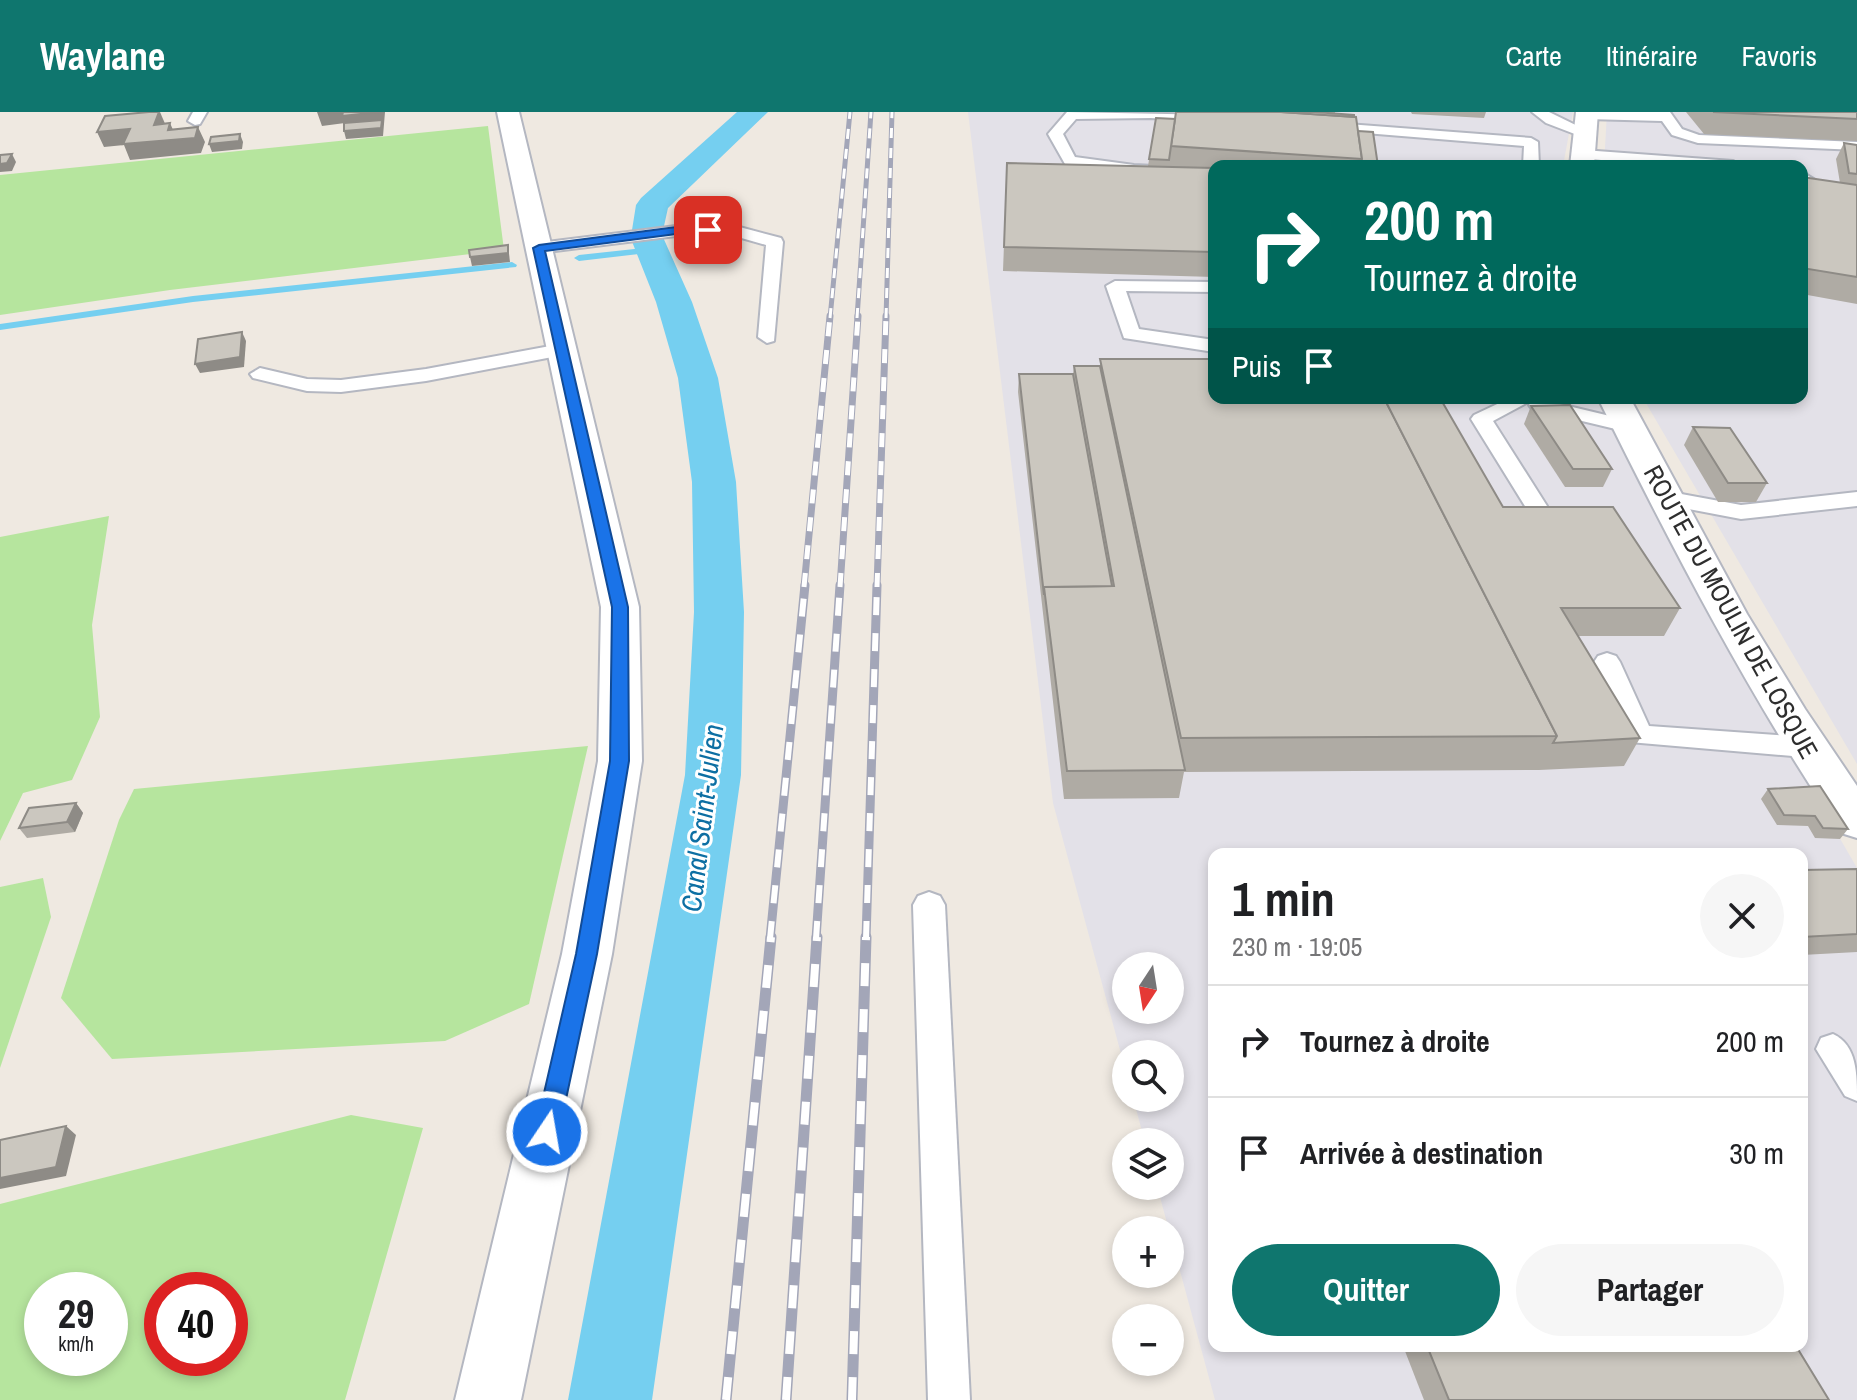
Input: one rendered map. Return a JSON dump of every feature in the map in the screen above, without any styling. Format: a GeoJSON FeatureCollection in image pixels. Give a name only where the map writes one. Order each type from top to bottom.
{"type":"FeatureCollection","features":[{"type":"Feature","properties":{"kind":"street"},"geometry":{"type":"LineString","coordinates":[[488,1400],[587,954],[620,761],[620,607],[508,112]]}},
{"type":"Feature","properties":{"kind":"street","name":"ROUTE DU MOULIN DE LOSQUE"},"geometry":{"type":"LineString","coordinates":[[1621,412],[1665,498],[1804,747],[1857,821]]}},
{"type":"Feature","properties":{"kind":"lane"},"geometry":{"type":"LineString","coordinates":[[1539,112],[1585,136],[1648,160]]}},
{"type":"Feature","properties":{"kind":"lane"},"geometry":{"type":"LineString","coordinates":[[1208,174],[1134,170],[1070,161],[1055,134],[1072,115],[1151,114],[1230,120]]}},
{"type":"Feature","properties":{"kind":"lane"},"geometry":{"type":"LineString","coordinates":[[1585,136],[1665,114],[1677,132],[1698,139],[1857,146]]}},
{"type":"Feature","properties":{"kind":"lane"},"geometry":{"type":"LineString","coordinates":[[1310,126],[1531,142],[1531,160]]}},
{"type":"Feature","properties":{"kind":"lane"},"geometry":{"type":"LineString","coordinates":[[1808,181],[1825,193],[1857,199]]}},
{"type":"Feature","properties":{"kind":"lane"},"geometry":{"type":"LineString","coordinates":[[539,248],[684,230],[732,230],[775,242],[767,337]]}},
{"type":"Feature","properties":{"kind":"lane"},"geometry":{"type":"LineString","coordinates":[[1208,287],[1115,286],[1131,334],[1208,345]]}},
{"type":"Feature","properties":{"kind":"lane"},"geometry":{"type":"LineString","coordinates":[[260,374],[307,385],[341,386],[426,375],[561,350]]}},
{"type":"Feature","properties":{"kind":"lane"},"geometry":{"type":"LineString","coordinates":[[1510,404],[1481,419],[1536,506]]}},
{"type":"Feature","properties":{"kind":"lane"},"geometry":{"type":"LineString","coordinates":[[1552,404],[1621,412]]}},
{"type":"Feature","properties":{"kind":"lane"},"geometry":{"type":"LineString","coordinates":[[1665,498],[1741,512],[1857,499]]}},
{"type":"Feature","properties":{"kind":"lane"},"geometry":{"type":"LineString","coordinates":[[1607,662],[1639,735],[1804,747]]}},
{"type":"Feature","properties":{"kind":"lane"},"geometry":{"type":"LineString","coordinates":[[929,905],[949,1400]]}},
{"type":"Feature","properties":{"kind":"lane"},"geometry":{"type":"LineString","coordinates":[[1833,1049],[1857,1085]]}},
{"type":"Feature","properties":{"kind":"shaded area"},"geometry":{"type":"Polygon","coordinates":[[[968,112],[1573,112],[1564,160],[1208,160],[1208,404],[1598,404],[1726,641],[1857,868],[1857,1400],[1215,1400],[1184,1286],[1184,1216],[1165,1216],[1161,1200],[1184,1200],[1184,1128],[1141,1128],[1137,1112],[1184,1112],[1184,1040],[1117,1040],[1113,1024],[1184,1024],[1184,952],[1112,952],[1112,1020],[1053,803],[968,112]]]}},
{"type":"Feature","properties":{"kind":"shaded area"},"geometry":{"type":"Polygon","coordinates":[[[1607,112],[1857,112],[1857,764],[1647,404],[1808,404],[1808,160],[1604,160],[1607,112]]]}},
{"type":"Feature","properties":{"kind":"green space"},"geometry":{"type":"Polygon","coordinates":[[[488,126],[504,250],[170,290],[0,315],[0,175],[488,126]]]}},
{"type":"Feature","properties":{"kind":"green space"},"geometry":{"type":"Polygon","coordinates":[[[109,516],[92,625],[100,717],[72,780],[23,793],[0,841],[0,537],[109,516]]]}},
{"type":"Feature","properties":{"kind":"green space"},"geometry":{"type":"Polygon","coordinates":[[[588,746],[529,1004],[445,1041],[112,1059],[61,998],[119,820],[134,789],[588,746]]]}},
{"type":"Feature","properties":{"kind":"green space"},"geometry":{"type":"Polygon","coordinates":[[[43,878],[51,917],[0,1068],[0,887],[43,878]]]}},
{"type":"Feature","properties":{"kind":"green space"},"geometry":{"type":"Polygon","coordinates":[[[351,1115],[423,1128],[345,1400],[0,1400],[0,1204],[351,1115]]]}},
{"type":"Feature","properties":{"kind":"building"},"geometry":{"type":"Polygon","coordinates":[[[159,112],[154,125],[170,123],[168,130],[198,127],[195,138],[123,144],[130,129],[97,132],[105,116],[159,112]]]}},
{"type":"Feature","properties":{"kind":"building"},"geometry":{"type":"Polygon","coordinates":[[[343,112],[379,112],[342,116],[343,112]]]}},
{"type":"Feature","properties":{"kind":"building"},"geometry":{"type":"Polygon","coordinates":[[[1176,112],[1281,112],[1356,117],[1362,159],[1171,146],[1176,112]]]}},
{"type":"Feature","properties":{"kind":"building"},"geometry":{"type":"Polygon","coordinates":[[[1281,112],[1315,112],[1354,117],[1281,112]]]}},
{"type":"Feature","properties":{"kind":"building"},"geometry":{"type":"Polygon","coordinates":[[[1713,112],[1857,112],[1857,119],[1713,112]]]}},
{"type":"Feature","properties":{"kind":"building"},"geometry":{"type":"Polygon","coordinates":[[[1156,118],[1175,119],[1169,160],[1149,159],[1156,118]]]}},
{"type":"Feature","properties":{"kind":"building"},"geometry":{"type":"Polygon","coordinates":[[[382,120],[381,128],[344,131],[344,123],[382,120]]]}},
{"type":"Feature","properties":{"kind":"building"},"geometry":{"type":"Polygon","coordinates":[[[1358,131],[1373,132],[1377,160],[1362,159],[1358,131]]]}},
{"type":"Feature","properties":{"kind":"building"},"geometry":{"type":"Polygon","coordinates":[[[240,134],[239,141],[209,144],[211,137],[240,134]]]}},
{"type":"Feature","properties":{"kind":"building"},"geometry":{"type":"Polygon","coordinates":[[[1844,143],[1857,145],[1857,174],[1849,173],[1844,143]]]}},
{"type":"Feature","properties":{"kind":"building"},"geometry":{"type":"Polygon","coordinates":[[[12,154],[7,163],[0,164],[0,155],[12,154]]]}},
{"type":"Feature","properties":{"kind":"building"},"geometry":{"type":"Polygon","coordinates":[[[1007,163],[1208,168],[1208,252],[1004,247],[1007,163]]]}},
{"type":"Feature","properties":{"kind":"building"},"geometry":{"type":"Polygon","coordinates":[[[1808,178],[1857,185],[1857,277],[1808,269],[1808,178]]]}},
{"type":"Feature","properties":{"kind":"building"},"geometry":{"type":"Polygon","coordinates":[[[508,245],[508,253],[470,257],[469,250],[508,245]]]}},
{"type":"Feature","properties":{"kind":"building"},"geometry":{"type":"Polygon","coordinates":[[[242,332],[240,357],[195,364],[198,339],[242,332]]]}},
{"type":"Feature","properties":{"kind":"building"},"geometry":{"type":"Polygon","coordinates":[[[1100,359],[1208,359],[1208,404],[1387,404],[1557,736],[1181,738],[1100,359]]]}},
{"type":"Feature","properties":{"kind":"building"},"geometry":{"type":"Polygon","coordinates":[[[1074,366],[1100,366],[1185,770],[1067,771],[1044,587],[1114,586],[1074,366]]]}},
{"type":"Feature","properties":{"kind":"building"},"geometry":{"type":"Polygon","coordinates":[[[1019,374],[1073,374],[1112,586],[1044,587],[1044,595],[1019,374]]]}},
{"type":"Feature","properties":{"kind":"building"},"geometry":{"type":"Polygon","coordinates":[[[1387,404],[1443,404],[1503,507],[1613,507],[1680,608],[1561,608],[1640,738],[1553,743],[1557,736],[1387,404]]]}},
{"type":"Feature","properties":{"kind":"building"},"geometry":{"type":"Polygon","coordinates":[[[1570,405],[1612,469],[1573,469],[1531,406],[1570,405]]]}},
{"type":"Feature","properties":{"kind":"building"},"geometry":{"type":"Polygon","coordinates":[[[1693,427],[1730,428],[1767,483],[1728,483],[1693,427]]]}},
{"type":"Feature","properties":{"kind":"building"},"geometry":{"type":"Polygon","coordinates":[[[1820,786],[1848,829],[1823,828],[1815,816],[1784,815],[1768,789],[1820,786]]]}},
{"type":"Feature","properties":{"kind":"building"},"geometry":{"type":"Polygon","coordinates":[[[76,803],[67,822],[19,828],[29,808],[76,803]]]}},
{"type":"Feature","properties":{"kind":"building"},"geometry":{"type":"Polygon","coordinates":[[[1857,869],[1857,934],[1808,937],[1808,870],[1857,869]]]}},
{"type":"Feature","properties":{"kind":"building"},"geometry":{"type":"Polygon","coordinates":[[[66,1126],[56,1167],[0,1178],[0,1140],[66,1126]]]}},
{"type":"Feature","properties":{"kind":"building"},"geometry":{"type":"Polygon","coordinates":[[[1429,1352],[1800,1352],[1829,1400],[1449,1400],[1429,1352]]]}},
{"type":"Feature","properties":{"kind":"waterway","name":"Canal Saint-Julien"},"geometry":{"type":"LineString","coordinates":[[649,230],[652,205],[754,112]]}},
{"type":"Feature","properties":{"kind":"waterway","name":"Canal Saint-Julien"},"geometry":{"type":"LineString","coordinates":[[610,1400],[713,775],[719,612],[714,482],[698,378],[674,302],[648,239]]}},
{"type":"Feature","properties":{"kind":"waterway"},"geometry":{"type":"LineString","coordinates":[[579,258],[653,250]]}},
{"type":"Feature","properties":{"kind":"waterway"},"geometry":{"type":"LineString","coordinates":[[0,327],[193,299],[512,265]]}},
{"type":"Feature","properties":{"kind":"railway"},"geometry":{"type":"LineString","coordinates":[[830,318],[850,112]]}},
{"type":"Feature","properties":{"kind":"railway"},"geometry":{"type":"LineString","coordinates":[[857,318],[871,112]]}},
{"type":"Feature","properties":{"kind":"railway"},"geometry":{"type":"LineString","coordinates":[[886,318],[892,112]]}},
{"type":"Feature","properties":{"kind":"railway"},"geometry":{"type":"LineString","coordinates":[[804,587],[830,316]]}},
{"type":"Feature","properties":{"kind":"railway"},"geometry":{"type":"LineString","coordinates":[[840,587],[858,316]]}},
{"type":"Feature","properties":{"kind":"railway"},"geometry":{"type":"LineString","coordinates":[[877,587],[886,316]]}},
{"type":"Feature","properties":{"kind":"railway"},"geometry":{"type":"LineString","coordinates":[[770,939],[805,585]]}},
{"type":"Feature","properties":{"kind":"railway"},"geometry":{"type":"LineString","coordinates":[[816,939],[840,585]]}},
{"type":"Feature","properties":{"kind":"railway"},"geometry":{"type":"LineString","coordinates":[[866,939],[877,585]]}},
{"type":"Feature","properties":{"kind":"railway"},"geometry":{"type":"LineString","coordinates":[[726,1400],[771,937]]}},
{"type":"Feature","properties":{"kind":"railway"},"geometry":{"type":"LineString","coordinates":[[786,1400],[817,937]]}},
{"type":"Feature","properties":{"kind":"railway"},"geometry":{"type":"LineString","coordinates":[[852,1400],[866,937]]}},
{"type":"Feature","properties":{"kind":"route"},"geometry":{"type":"LineString","coordinates":[[547,1132],[587,954],[620,761],[620,607],[539,248],[684,230],[708,230]]}}]}
